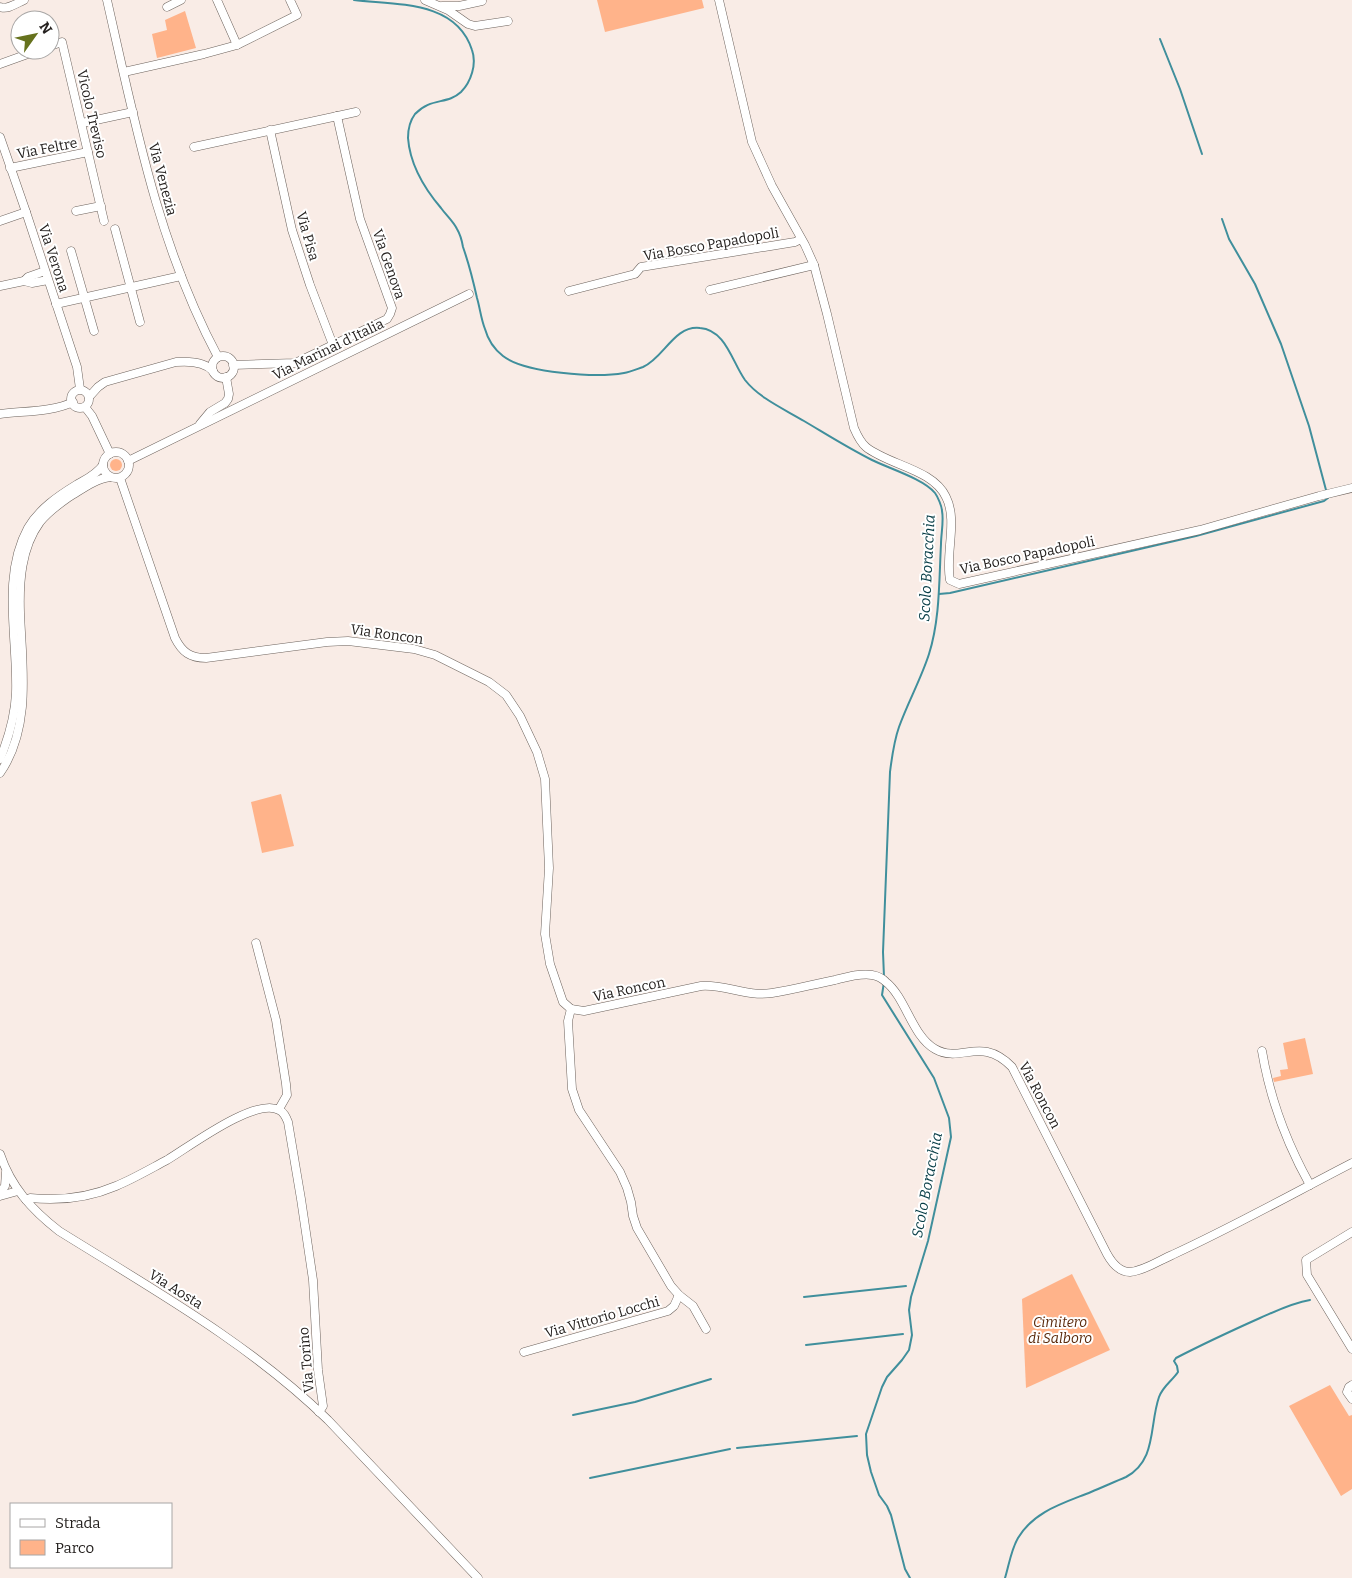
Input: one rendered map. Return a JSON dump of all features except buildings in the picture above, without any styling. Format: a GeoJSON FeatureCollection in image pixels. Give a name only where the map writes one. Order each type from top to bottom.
{"type":"FeatureCollection","features":[{"type":"Feature","properties":{"kind":"street"},"geometry":{"type":"LineString","coordinates":[[0,7],[8,7],[24,0]]}},
{"type":"Feature","properties":{"kind":"street","name":"Via Venezia"},"geometry":{"type":"LineString","coordinates":[[107,0],[160,218],[180,276],[218,357]]}},
{"type":"Feature","properties":{"kind":"street"},"geometry":{"type":"LineString","coordinates":[[167,7],[181,0]]}},
{"type":"Feature","properties":{"kind":"street"},"geometry":{"type":"LineString","coordinates":[[217,0],[237,45]]}},
{"type":"Feature","properties":{"kind":"street"},"geometry":{"type":"LineString","coordinates":[[124,72],[237,45],[297,15],[290,0]]}},
{"type":"Feature","properties":{"kind":"street"},"geometry":{"type":"LineString","coordinates":[[424,0],[440,6],[468,24],[475,26],[508,21]]}},
{"type":"Feature","properties":{"kind":"street"},"geometry":{"type":"LineString","coordinates":[[440,6],[459,6],[482,0]]}},
{"type":"Feature","properties":{"kind":"street","name":"Via Bosco Papadopoli"},"geometry":{"type":"LineString","coordinates":[[719,0],[752,142],[772,186],[814,265],[854,428],[860,440],[866,446],[879,455],[927,477],[947,497],[951,522],[950,580],[958,584],[1200,530],[1352,488]]}},
{"type":"Feature","properties":{"kind":"street","name":"Vicolo Treviso"},"geometry":{"type":"LineString","coordinates":[[60,43],[62,42],[82,123],[104,221]]}},
{"type":"Feature","properties":{"kind":"street"},"geometry":{"type":"LineString","coordinates":[[82,123],[133,112]]}},
{"type":"Feature","properties":{"kind":"street"},"geometry":{"type":"LineString","coordinates":[[194,148],[356,112]]}},
{"type":"Feature","properties":{"kind":"street","name":"Via Genova"},"geometry":{"type":"LineString","coordinates":[[234,365],[295,363],[387,319],[390,314],[392,308],[360,219],[337,116]]}},
{"type":"Feature","properties":{"kind":"street","name":"Via Pisa"},"geometry":{"type":"LineString","coordinates":[[270,130],[293,235],[333,345]]}},
{"type":"Feature","properties":{"kind":"street","name":"Via Verona"},"geometry":{"type":"LineString","coordinates":[[0,137],[2,151],[26,212],[77,367],[80,389]]}},
{"type":"Feature","properties":{"kind":"street","name":"Via Feltre"},"geometry":{"type":"LineString","coordinates":[[10,168],[88,152]]}},
{"type":"Feature","properties":{"kind":"street"},"geometry":{"type":"LineString","coordinates":[[76,211],[101,206]]}},
{"type":"Feature","properties":{"kind":"street"},"geometry":{"type":"LineString","coordinates":[[0,220],[26,212]]}},
{"type":"Feature","properties":{"kind":"street"},"geometry":{"type":"LineString","coordinates":[[115,229],[140,322]]}},
{"type":"Feature","properties":{"kind":"street","name":"Via Bosco Papadopoli"},"geometry":{"type":"LineString","coordinates":[[568,291],[635,274],[641,267],[795,242],[801,239]]}},
{"type":"Feature","properties":{"kind":"street"},"geometry":{"type":"LineString","coordinates":[[71,251],[94,331]]}},
{"type":"Feature","properties":{"kind":"street"},"geometry":{"type":"LineString","coordinates":[[710,290],[814,265]]}},
{"type":"Feature","properties":{"kind":"street"},"geometry":{"type":"LineString","coordinates":[[24,281],[28,277],[45,271]]}},
{"type":"Feature","properties":{"kind":"street"},"geometry":{"type":"LineString","coordinates":[[56,304],[180,276]]}},
{"type":"Feature","properties":{"kind":"street"},"geometry":{"type":"LineString","coordinates":[[0,286],[24,281],[32,283],[48,280]]}},
{"type":"Feature","properties":{"kind":"street","name":"Via Marinai d'Italia"},"geometry":{"type":"LineString","coordinates":[[128,461],[470,294]]}},
{"type":"Feature","properties":{"kind":"street"},"geometry":{"type":"LineString","coordinates":[[85,407],[88,404],[89,397],[105,382],[176,362],[208,365],[217,376],[226,378],[233,372],[234,365],[228,357],[218,357],[212,365],[213,371]]}},
{"type":"Feature","properties":{"kind":"street","name":"Via Marinai d'Italia"},"geometry":{"type":"LineString","coordinates":[[197,428],[210,412],[228,399],[230,394],[226,378]]}},
{"type":"Feature","properties":{"kind":"street"},"geometry":{"type":"LineString","coordinates":[[85,407],[77,407],[73,402],[72,394],[80,389],[85,391],[89,397]]}},
{"type":"Feature","properties":{"kind":"street"},"geometry":{"type":"LineString","coordinates":[[0,414],[52,408],[73,402]]}},
{"type":"Feature","properties":{"kind":"street"},"geometry":{"type":"LineString","coordinates":[[85,407],[92,416],[110,454]]}},
{"type":"Feature","properties":{"kind":"street"},"geometry":{"type":"LineString","coordinates":[[0,759],[9,737],[16,700],[13,598],[18,552],[28,528],[42,510],[63,494],[96,474],[103,465],[105,458],[110,454],[121,453],[128,461],[129,470],[125,475],[120,478],[110,477],[99,480],[47,515],[34,532],[25,554],[20,598],[23,693],[21,716],[15,740],[0,772]]}},
{"type":"Feature","properties":{"kind":"street"},"geometry":{"type":"LineString","coordinates":[[103,465],[105,472],[110,477]]}},
{"type":"Feature","properties":{"kind":"street","name":"Via Roncon"},"geometry":{"type":"LineString","coordinates":[[120,478],[175,638],[180,648],[191,656],[206,658],[327,642],[348,641],[425,652],[444,659],[479,677],[506,695],[517,709],[544,770],[549,868],[545,934],[547,949],[562,1002],[571,1009],[584,1011],[708,986],[748,993],[770,994],[857,975],[875,975],[884,980],[929,1045],[949,1053],[987,1051],[1003,1059],[1012,1067],[1106,1254],[1120,1270],[1132,1272],[1140,1269],[1246,1219],[1352,1163]]}},
{"type":"Feature","properties":{"kind":"street"},"geometry":{"type":"LineString","coordinates":[[26,1200],[30,1198],[79,1198],[115,1187],[165,1161],[236,1118],[260,1110],[279,1109],[287,1095],[286,1084],[276,1020],[256,943]]}},
{"type":"Feature","properties":{"kind":"street","name":"Via Vittorio Locchi"},"geometry":{"type":"LineString","coordinates":[[571,1009],[568,1021],[572,1089],[579,1110],[620,1172],[632,1202],[633,1216],[637,1228],[671,1286],[693,1306],[706,1329]]}},
{"type":"Feature","properties":{"kind":"street"},"geometry":{"type":"LineString","coordinates":[[1262,1051],[1267,1082],[1273,1101],[1296,1161],[1310,1185]]}},
{"type":"Feature","properties":{"kind":"street","name":"Via Torino"},"geometry":{"type":"LineString","coordinates":[[279,1109],[286,1116],[288,1122],[312,1280],[318,1370],[323,1406],[319,1412],[478,1578]]}},
{"type":"Feature","properties":{"kind":"street"},"geometry":{"type":"LineString","coordinates":[[0,1154],[6,1170],[18,1191],[0,1194]]}},
{"type":"Feature","properties":{"kind":"street"},"geometry":{"type":"LineString","coordinates":[[0,1194],[5,1186],[6,1170]]}},
{"type":"Feature","properties":{"kind":"street","name":"Via Aosta"},"geometry":{"type":"LineString","coordinates":[[18,1191],[41,1216],[59,1231],[242,1348],[287,1383],[319,1412]]}},
{"type":"Feature","properties":{"kind":"street"},"geometry":{"type":"LineString","coordinates":[[1352,1232],[1306,1260],[1306,1275],[1352,1349]]}},
{"type":"Feature","properties":{"kind":"street","name":"Via Vittorio Locchi"},"geometry":{"type":"LineString","coordinates":[[524,1352],[668,1311],[674,1306],[679,1295]]}},
{"type":"Feature","properties":{"kind":"street"},"geometry":{"type":"LineString","coordinates":[[1352,1385],[1349,1387],[1348,1392],[1352,1399]]}},
{"type":"Feature","properties":{"kind":"green space"},"geometry":{"type":"Polygon","coordinates":[[[597,0],[702,0],[704,8],[605,32],[597,0]]]}},
{"type":"Feature","properties":{"kind":"green space"},"geometry":{"type":"Polygon","coordinates":[[[185,11],[196,48],[157,58],[152,34],[167,30],[165,20],[185,11]]]}},
{"type":"Feature","properties":{"kind":"green space"},"geometry":{"type":"Polygon","coordinates":[[[118,459],[121,460],[121,470],[114,471],[111,470],[110,463],[111,460],[118,459]]]}},
{"type":"Feature","properties":{"kind":"green space"},"geometry":{"type":"Polygon","coordinates":[[[281,794],[294,846],[262,853],[251,802],[281,794]]]}},
{"type":"Feature","properties":{"kind":"green space"},"geometry":{"type":"Polygon","coordinates":[[[1305,1038],[1313,1074],[1274,1082],[1273,1078],[1281,1076],[1280,1070],[1288,1069],[1283,1043],[1305,1038]]]}},
{"type":"Feature","properties":{"kind":"green space","name":"Cimitero di Salboro"},"geometry":{"type":"Polygon","coordinates":[[[1072,1274],[1110,1350],[1026,1388],[1022,1299],[1072,1274]]]}},
{"type":"Feature","properties":{"kind":"green space"},"geometry":{"type":"Polygon","coordinates":[[[1330,1385],[1349,1416],[1352,1415],[1352,1489],[1341,1496],[1289,1406],[1330,1385]]]}},
{"type":"Feature","properties":{"kind":"waterway","name":"Scolo Boracchia"},"geometry":{"type":"LineString","coordinates":[[354,0],[406,5],[423,8],[439,14],[453,22],[464,34],[472,50],[473,67],[465,88],[456,96],[427,105],[415,114],[409,126],[409,148],[419,176],[429,192],[454,223],[459,233],[486,333],[492,344],[503,356],[527,367],[561,373],[596,375],[624,373],[650,363],[683,332],[691,328],[709,330],[722,341],[745,380],[765,398],[846,446],[923,483],[935,493],[941,507],[943,519],[938,600],[933,641],[926,663],[897,732],[890,772],[883,952],[884,977]]}},
{"type":"Feature","properties":{"kind":"waterway"},"geometry":{"type":"LineString","coordinates":[[1160,39],[1180,89],[1202,154]]}},
{"type":"Feature","properties":{"kind":"waterway"},"geometry":{"type":"LineString","coordinates":[[1222,219],[1229,239],[1255,284],[1281,344],[1309,426],[1326,490]]}},
{"type":"Feature","properties":{"kind":"waterway"},"geometry":{"type":"LineString","coordinates":[[939,594],[1196,536],[1324,501],[1328,498]]}},
{"type":"Feature","properties":{"kind":"waterway","name":"Scolo Boracchia"},"geometry":{"type":"LineString","coordinates":[[884,982],[882,995],[934,1078],[949,1118],[951,1137],[928,1241],[911,1297],[909,1310],[912,1335],[909,1350],[887,1377],[866,1434],[867,1455],[871,1472],[879,1495],[891,1515],[905,1569],[910,1578]]}},
{"type":"Feature","properties":{"kind":"waterway"},"geometry":{"type":"LineString","coordinates":[[804,1297],[906,1286]]}},
{"type":"Feature","properties":{"kind":"waterway"},"geometry":{"type":"LineString","coordinates":[[1005,1578],[1018,1538],[1032,1521],[1060,1504],[1126,1477],[1136,1470],[1143,1461],[1150,1442],[1159,1397],[1178,1372],[1174,1361],[1176,1358],[1278,1310],[1310,1300]]}},
{"type":"Feature","properties":{"kind":"waterway"},"geometry":{"type":"LineString","coordinates":[[806,1345],[903,1334]]}},
{"type":"Feature","properties":{"kind":"waterway"},"geometry":{"type":"LineString","coordinates":[[573,1415],[635,1402],[711,1379]]}},
{"type":"Feature","properties":{"kind":"waterway"},"geometry":{"type":"LineString","coordinates":[[737,1448],[857,1436]]}},
{"type":"Feature","properties":{"kind":"waterway"},"geometry":{"type":"LineString","coordinates":[[590,1478],[730,1449]]}}]}
